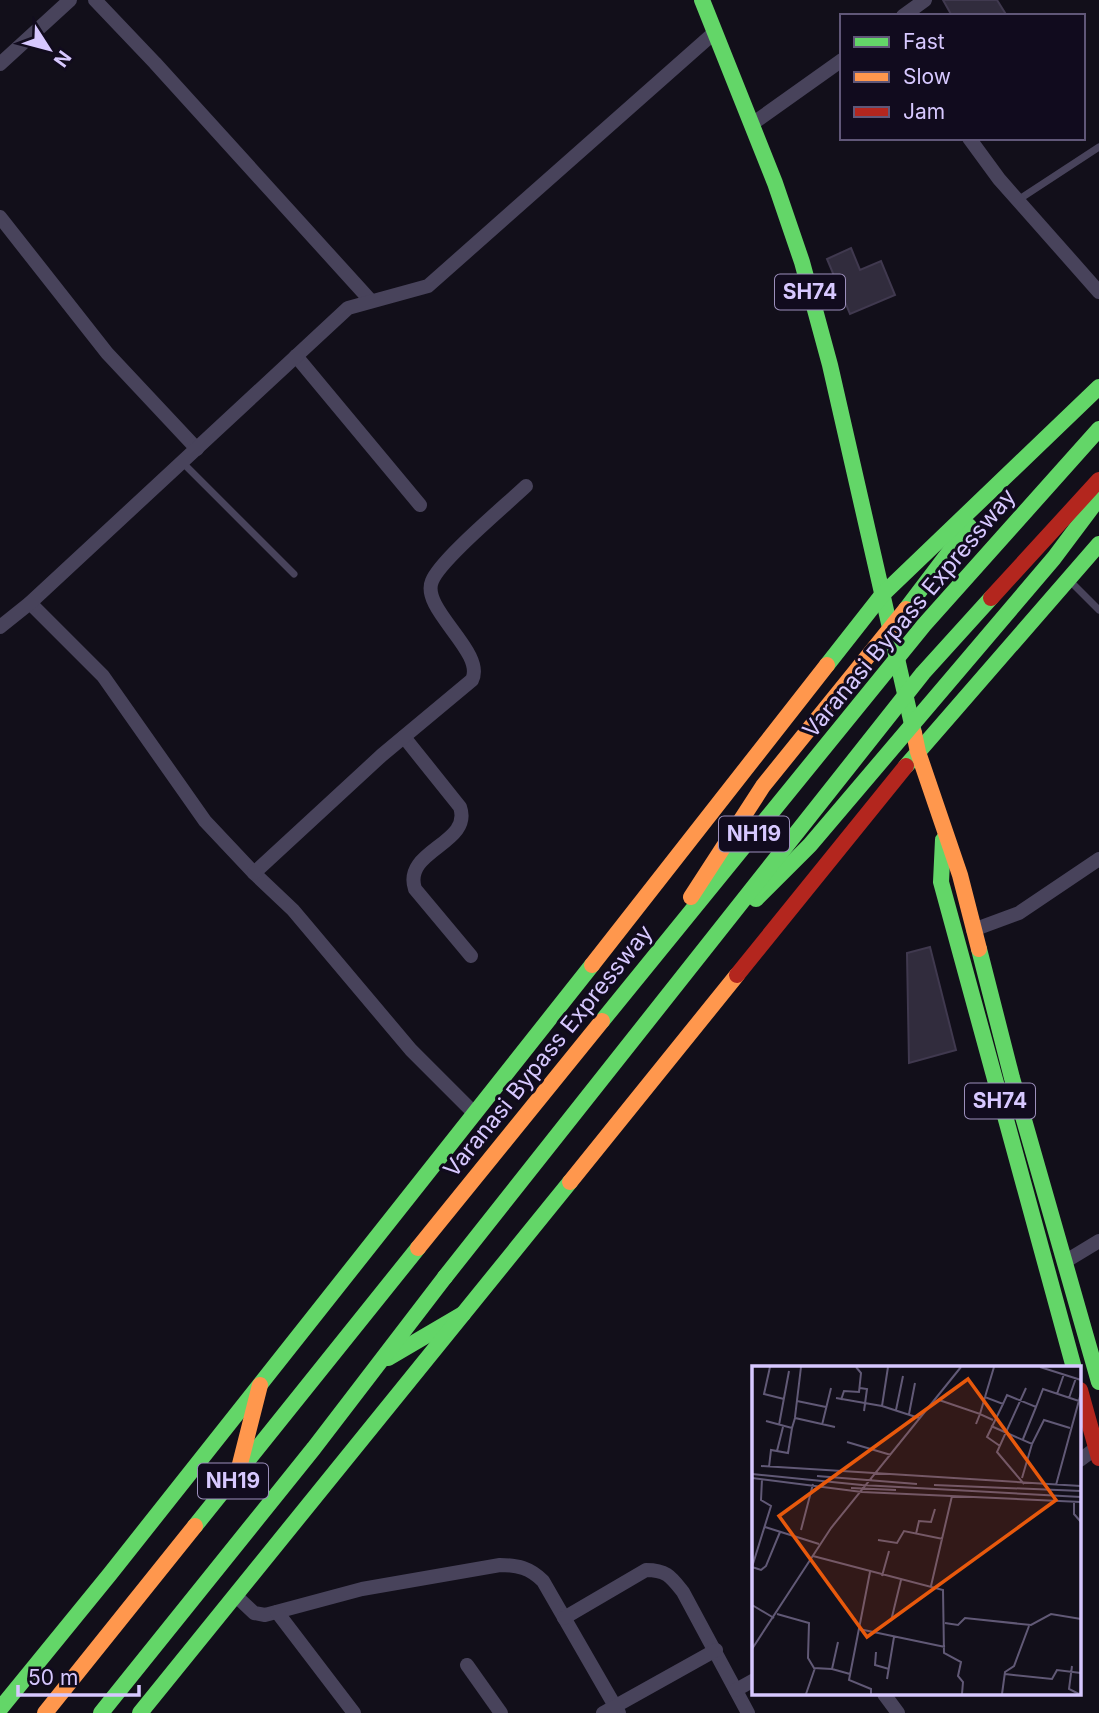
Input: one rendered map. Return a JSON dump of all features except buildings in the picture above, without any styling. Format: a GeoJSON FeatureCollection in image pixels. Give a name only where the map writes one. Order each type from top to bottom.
{"type":"FeatureCollection","features":[{"type":"Feature","properties":{"kind":"main road","name":"SH74"},"geometry":{"type":"LineString","coordinates":[[702,0],[780,196],[813,301],[918,752],[960,875],[1012,1079],[1099,1382]]}},
{"type":"Feature","properties":{"kind":"main road"},"geometry":{"type":"LineString","coordinates":[[0,1709],[475,1114],[882,595],[1026,460],[1099,387]]}},
{"type":"Feature","properties":{"kind":"main road","name":"Varanasi Bypass Expressway"},"geometry":{"type":"LineString","coordinates":[[45,1713],[924,625],[1099,429]]}},
{"type":"Feature","properties":{"kind":"main road"},"geometry":{"type":"LineString","coordinates":[[643,971],[764,786],[965,532],[1026,460]]}},
{"type":"Feature","properties":{"kind":"main road","name":"NH19"},"geometry":{"type":"LineString","coordinates":[[101,1713],[314,1448],[694,960],[923,673],[1099,480]]}},
{"type":"Feature","properties":{"kind":"main road"},"geometry":{"type":"LineString","coordinates":[[694,960],[810,845],[1054,558],[1099,498]]}},
{"type":"Feature","properties":{"kind":"main road"},"geometry":{"type":"LineString","coordinates":[[140,1713],[918,752],[1099,544]]}},
{"type":"Feature","properties":{"kind":"main road","name":"SH74"},"geometry":{"type":"LineString","coordinates":[[944,831],[941,882],[1073,1366]]}},
{"type":"Feature","properties":{"kind":"main road"},"geometry":{"type":"LineString","coordinates":[[379,1363],[463,1314]]}},
{"type":"Feature","properties":{"kind":"main road"},"geometry":{"type":"LineString","coordinates":[[237,1475],[260,1385]]}},
{"type":"Feature","properties":{"kind":"main road"},"geometry":{"type":"LineString","coordinates":[[1082,1397],[1098,1453]]}},
{"type":"Feature","properties":{"kind":"street"},"geometry":{"type":"LineString","coordinates":[[0,64],[71,0]]}},
{"type":"Feature","properties":{"kind":"street"},"geometry":{"type":"LineString","coordinates":[[95,0],[371,301]]}},
{"type":"Feature","properties":{"kind":"street"},"geometry":{"type":"LineString","coordinates":[[906,14],[925,0]]}},
{"type":"Feature","properties":{"kind":"street"},"geometry":{"type":"LineString","coordinates":[[0,627],[30,603],[348,308],[428,286],[715,32]]}},
{"type":"Feature","properties":{"kind":"street"},"geometry":{"type":"LineString","coordinates":[[752,124],[840,61]]}},
{"type":"Feature","properties":{"kind":"street"},"geometry":{"type":"LineString","coordinates":[[971,140],[1018,201],[1099,292]]}},
{"type":"Feature","properties":{"kind":"street"},"geometry":{"type":"LineString","coordinates":[[0,217],[107,353],[197,449]]}},
{"type":"Feature","properties":{"kind":"street"},"geometry":{"type":"LineString","coordinates":[[296,356],[420,505]]}},
{"type":"Feature","properties":{"kind":"street"},"geometry":{"type":"LineString","coordinates":[[254,873],[404,737],[457,694],[475,673],[472,660],[430,592],[430,583],[443,565],[526,486]]}},
{"type":"Feature","properties":{"kind":"street"},"geometry":{"type":"LineString","coordinates":[[30,603],[103,676],[205,821],[254,873],[293,909],[411,1050],[475,1114]]}},
{"type":"Feature","properties":{"kind":"street"},"geometry":{"type":"LineString","coordinates":[[404,737],[463,813],[459,828],[426,856],[415,869],[412,879],[415,889],[471,956]]}},
{"type":"Feature","properties":{"kind":"street"},"geometry":{"type":"LineString","coordinates":[[973,930],[1019,913],[1099,859]]}},
{"type":"Feature","properties":{"kind":"street"},"geometry":{"type":"LineString","coordinates":[[1066,1261],[1099,1241]]}},
{"type":"Feature","properties":{"kind":"street"},"geometry":{"type":"LineString","coordinates":[[235,1595],[254,1614],[265,1615],[362,1590],[500,1565],[528,1569],[543,1581],[613,1710],[716,1650]]}},
{"type":"Feature","properties":{"kind":"street"},"geometry":{"type":"LineString","coordinates":[[564,1618],[646,1570],[659,1570],[670,1575],[683,1592],[716,1650],[748,1713]]}},
{"type":"Feature","properties":{"kind":"street"},"geometry":{"type":"LineString","coordinates":[[276,1612],[354,1713]]}},
{"type":"Feature","properties":{"kind":"street"},"geometry":{"type":"LineString","coordinates":[[467,1665],[501,1713]]}},
{"type":"Feature","properties":{"kind":"street"},"geometry":{"type":"LineString","coordinates":[[736,1690],[752,1681]]}},
{"type":"Feature","properties":{"kind":"street"},"geometry":{"type":"LineString","coordinates":[[885,1696],[898,1713]]}},
{"type":"Feature","properties":{"kind":"lane"},"geometry":{"type":"LineString","coordinates":[[1018,201],[1099,147]]}},
{"type":"Feature","properties":{"kind":"lane"},"geometry":{"type":"LineString","coordinates":[[182,462],[293,575]]}},
{"type":"Feature","properties":{"kind":"lane"},"geometry":{"type":"LineString","coordinates":[[1068,579],[1099,610]]}},
{"type":"Feature","properties":{"kind":"traffic: fast"},"geometry":{"type":"LineString","coordinates":[[702,0],[775,183],[802,262],[830,365],[914,733]]}},
{"type":"Feature","properties":{"kind":"traffic: fast"},"geometry":{"type":"LineString","coordinates":[[827,665],[882,595],[1099,387]]}},
{"type":"Feature","properties":{"kind":"traffic: fast"},"geometry":{"type":"LineString","coordinates":[[602,1021],[924,625],[1099,429]]}},
{"type":"Feature","properties":{"kind":"traffic: fast"},"geometry":{"type":"LineString","coordinates":[[756,899],[810,845],[1054,558],[1099,498]]}},
{"type":"Feature","properties":{"kind":"traffic: fast"},"geometry":{"type":"LineString","coordinates":[[906,609],[969,526]]}},
{"type":"Feature","properties":{"kind":"traffic: fast"},"geometry":{"type":"LineString","coordinates":[[906,766],[1099,544]]}},
{"type":"Feature","properties":{"kind":"traffic: fast"},"geometry":{"type":"LineString","coordinates":[[445,1277],[923,673],[991,598]]}},
{"type":"Feature","properties":{"kind":"traffic: fast"},"geometry":{"type":"LineString","coordinates":[[943,840],[941,882],[1073,1366]]}},
{"type":"Feature","properties":{"kind":"traffic: fast"},"geometry":{"type":"LineString","coordinates":[[979,949],[1012,1078],[1099,1382]]}},
{"type":"Feature","properties":{"kind":"traffic: fast"},"geometry":{"type":"LineString","coordinates":[[0,1709],[592,965]]}},
{"type":"Feature","properties":{"kind":"traffic: fast"},"geometry":{"type":"LineString","coordinates":[[140,1713],[570,1182]]}},
{"type":"Feature","properties":{"kind":"traffic: fast"},"geometry":{"type":"LineString","coordinates":[[195,1526],[418,1248]]}},
{"type":"Feature","properties":{"kind":"traffic: fast"},"geometry":{"type":"LineString","coordinates":[[101,1713],[314,1448],[445,1277]]}},
{"type":"Feature","properties":{"kind":"traffic: fast"},"geometry":{"type":"LineString","coordinates":[[388,1358],[463,1314]]}},
{"type":"Feature","properties":{"kind":"traffic: slow"},"geometry":{"type":"LineString","coordinates":[[691,897],[763,786],[906,609]]}},
{"type":"Feature","properties":{"kind":"traffic: slow"},"geometry":{"type":"LineString","coordinates":[[592,965],[827,665]]}},
{"type":"Feature","properties":{"kind":"traffic: slow"},"geometry":{"type":"LineString","coordinates":[[914,733],[960,875],[979,949]]}},
{"type":"Feature","properties":{"kind":"traffic: slow"},"geometry":{"type":"LineString","coordinates":[[570,1182],[737,975]]}},
{"type":"Feature","properties":{"kind":"traffic: slow"},"geometry":{"type":"LineString","coordinates":[[418,1248],[602,1021]]}},
{"type":"Feature","properties":{"kind":"traffic: slow"},"geometry":{"type":"LineString","coordinates":[[239,1468],[260,1385]]}},
{"type":"Feature","properties":{"kind":"traffic: slow"},"geometry":{"type":"LineString","coordinates":[[45,1713],[195,1526]]}},
{"type":"Feature","properties":{"kind":"traffic: jam"},"geometry":{"type":"LineString","coordinates":[[991,598],[1099,480]]}},
{"type":"Feature","properties":{"kind":"traffic: jam"},"geometry":{"type":"LineString","coordinates":[[737,975],[906,766]]}},
{"type":"Feature","properties":{"kind":"traffic: jam"},"geometry":{"type":"LineString","coordinates":[[1082,1397],[1099,1458]]}}]}
